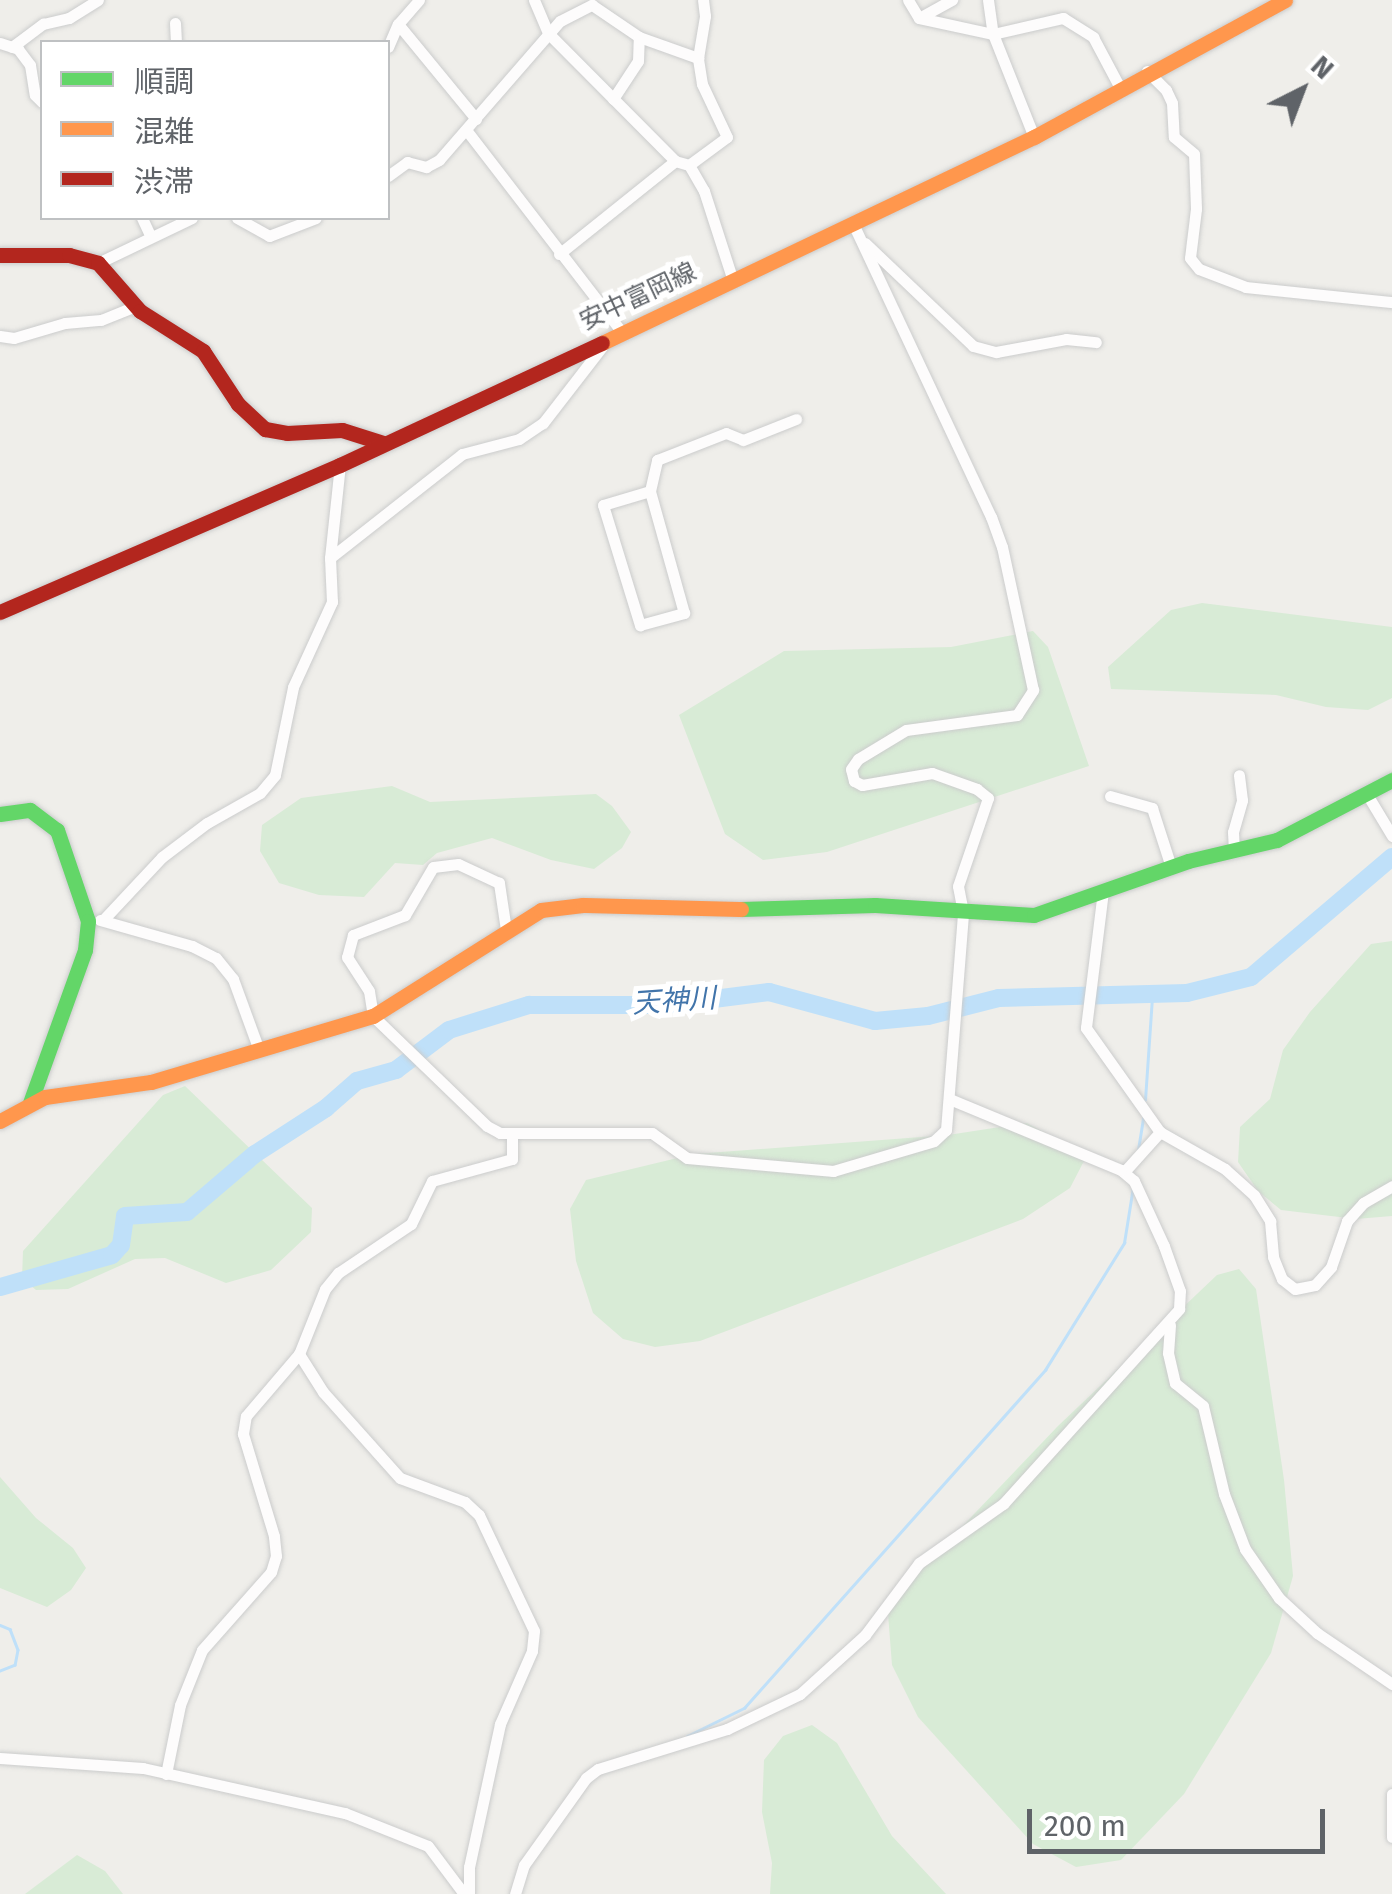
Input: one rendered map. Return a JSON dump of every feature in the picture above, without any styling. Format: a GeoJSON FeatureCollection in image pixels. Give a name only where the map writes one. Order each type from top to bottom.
{"type":"FeatureCollection","features":[{"type":"Feature","properties":{"kind":"main road","name":"安中富岡線"},"geometry":{"type":"LineString","coordinates":[[0,612],[340,464],[732,281],[858,233],[1120,86],[1285,0]]}},
{"type":"Feature","properties":{"kind":"main road"},"geometry":{"type":"LineString","coordinates":[[0,255],[70,255],[98,263],[135,306],[203,351],[238,404],[265,428],[287,433],[342,430],[383,443]]}},
{"type":"Feature","properties":{"kind":"main road"},"geometry":{"type":"LineString","coordinates":[[0,1121],[30,1102],[151,1082],[373,1016],[542,910],[583,905],[748,910],[875,905],[1034,916],[1170,867],[1277,840],[1368,796],[1392,780]]}},
{"type":"Feature","properties":{"kind":"main road"},"geometry":{"type":"LineString","coordinates":[[0,814],[30,810],[57,830],[96,921],[30,1102]]}},
{"type":"Feature","properties":{"kind":"street"},"geometry":{"type":"LineString","coordinates":[[40,100],[35,94],[30,64],[6,45],[42,24],[69,18],[98,0]]}},
{"type":"Feature","properties":{"kind":"street"},"geometry":{"type":"LineString","coordinates":[[390,42],[398,24],[419,0]]}},
{"type":"Feature","properties":{"kind":"street"},"geometry":{"type":"LineString","coordinates":[[534,0],[548,33],[682,163],[704,191],[732,281]]}},
{"type":"Feature","properties":{"kind":"street"},"geometry":{"type":"LineString","coordinates":[[559,254],[682,163],[726,136],[702,84],[698,58],[705,16],[703,0]]}},
{"type":"Feature","properties":{"kind":"street"},"geometry":{"type":"LineString","coordinates":[[908,0],[919,18],[993,34],[1050,18],[1079,24],[1092,36],[1120,86]]}},
{"type":"Feature","properties":{"kind":"street"},"geometry":{"type":"LineString","coordinates":[[919,18],[952,0]]}},
{"type":"Feature","properties":{"kind":"street"},"geometry":{"type":"LineString","coordinates":[[988,0],[993,34],[1034,137]]}},
{"type":"Feature","properties":{"kind":"street"},"geometry":{"type":"LineString","coordinates":[[390,175],[408,162],[426,167],[467,131],[560,21],[592,5],[639,37],[698,58]]}},
{"type":"Feature","properties":{"kind":"street"},"geometry":{"type":"LineString","coordinates":[[175,23],[176,40]]}},
{"type":"Feature","properties":{"kind":"street"},"geometry":{"type":"LineString","coordinates":[[398,24],[476,119]]}},
{"type":"Feature","properties":{"kind":"street"},"geometry":{"type":"LineString","coordinates":[[614,99],[638,61],[639,37]]}},
{"type":"Feature","properties":{"kind":"street"},"geometry":{"type":"LineString","coordinates":[[1147,72],[1166,90],[1172,103],[1174,137],[1194,154],[1196,209],[1190,258],[1198,269],[1246,286],[1281,292],[1392,302]]}},
{"type":"Feature","properties":{"kind":"street"},"geometry":{"type":"LineString","coordinates":[[330,558],[462,454],[519,439],[544,423],[616,335],[467,131]]}},
{"type":"Feature","properties":{"kind":"street"},"geometry":{"type":"LineString","coordinates":[[143,220],[150,236]]}},
{"type":"Feature","properties":{"kind":"street"},"geometry":{"type":"LineString","coordinates":[[98,263],[187,220]]}},
{"type":"Feature","properties":{"kind":"street"},"geometry":{"type":"LineString","coordinates":[[251,221],[270,236],[312,220]]}},
{"type":"Feature","properties":{"kind":"street"},"geometry":{"type":"LineString","coordinates":[[858,233],[973,346],[996,352],[1066,340],[1096,342]]}},
{"type":"Feature","properties":{"kind":"street"},"geometry":{"type":"LineString","coordinates":[[506,930],[499,883],[458,864],[433,868],[404,915],[353,935],[347,957],[369,991],[373,1016],[487,1126],[512,1136],[652,1134],[687,1158],[833,1171],[934,1141],[946,1130],[963,912],[958,886],[988,798],[977,788],[932,773],[862,785],[854,781],[851,768],[858,759],[906,730],[1018,715],[1032,690],[1002,547],[991,516],[858,233]]}},
{"type":"Feature","properties":{"kind":"street"},"geometry":{"type":"LineString","coordinates":[[2,340],[66,322],[101,320],[135,306]]}},
{"type":"Feature","properties":{"kind":"street"},"geometry":{"type":"LineString","coordinates":[[650,491],[603,505],[640,625],[684,612],[650,491],[657,460],[726,432],[743,440],[796,419]]}},
{"type":"Feature","properties":{"kind":"street"},"geometry":{"type":"LineString","coordinates":[[259,1050],[233,978],[216,958],[96,921],[162,857],[207,823],[260,793],[275,775],[293,687],[332,602],[330,558],[340,464]]}},
{"type":"Feature","properties":{"kind":"street"},"geometry":{"type":"LineString","coordinates":[[1234,851],[1233,832],[1242,800],[1239,775]]}},
{"type":"Feature","properties":{"kind":"street"},"geometry":{"type":"LineString","coordinates":[[1110,796],[1152,808],[1170,867]]}},
{"type":"Feature","properties":{"kind":"street"},"geometry":{"type":"LineString","coordinates":[[1368,796],[1390,834]]}},
{"type":"Feature","properties":{"kind":"street"},"geometry":{"type":"LineString","coordinates":[[1104,890],[1086,1006],[1090,1036],[1160,1132],[1226,1168],[1254,1195],[1270,1221],[1277,1271],[1296,1289],[1315,1286],[1330,1267],[1347,1221],[1364,1203],[1392,1186]]}},
{"type":"Feature","properties":{"kind":"street"},"geometry":{"type":"LineString","coordinates":[[515,1894],[524,1865],[586,1778],[598,1769],[739,1724],[800,1694],[865,1635],[919,1562],[1003,1504],[1179,1309],[1180,1291],[1141,1192],[1124,1172],[950,1099]]}},
{"type":"Feature","properties":{"kind":"street"},"geometry":{"type":"LineString","coordinates":[[1124,1172],[1160,1132]]}},
{"type":"Feature","properties":{"kind":"street"},"geometry":{"type":"LineString","coordinates":[[166,1774],[180,1706],[202,1650],[271,1572],[274,1536],[242,1434],[255,1401],[298,1354],[325,1289],[338,1273],[411,1224],[432,1182],[512,1158],[512,1136]]}},
{"type":"Feature","properties":{"kind":"street"},"geometry":{"type":"LineString","coordinates":[[1171,1320],[1167,1335],[1175,1383],[1203,1406],[1224,1494],[1245,1549],[1279,1598],[1318,1633],[1392,1684]]}},
{"type":"Feature","properties":{"kind":"street"},"geometry":{"type":"LineString","coordinates":[[298,1354],[322,1392],[400,1478],[465,1502],[479,1515],[534,1631],[532,1651],[500,1724],[469,1867],[467,1894]]}},
{"type":"Feature","properties":{"kind":"street"},"geometry":{"type":"LineString","coordinates":[[0,1758],[108,1763],[312,1804],[385,1826],[428,1846],[467,1894]]}},
{"type":"Feature","properties":{"kind":"street"},"geometry":{"type":"LineString","coordinates":[[1392,1794],[1392,1837]]}},
{"type":"Feature","properties":{"kind":"green space"},"geometry":{"type":"Polygon","coordinates":[[[1202,603],[1392,627],[1392,698],[1368,710],[1326,707],[1276,695],[1111,689],[1108,667],[1171,610],[1202,603]]]}},
{"type":"Feature","properties":{"kind":"green space"},"geometry":{"type":"Polygon","coordinates":[[[1033,631],[1048,647],[1089,766],[827,852],[763,860],[725,834],[679,715],[784,651],[951,647],[1033,631]]]}},
{"type":"Feature","properties":{"kind":"green space"},"geometry":{"type":"Polygon","coordinates":[[[392,786],[430,802],[596,794],[612,806],[631,832],[622,848],[594,869],[551,860],[492,838],[437,853],[423,865],[395,863],[364,897],[319,895],[279,883],[260,851],[262,825],[301,798],[392,786]]]}},
{"type":"Feature","properties":{"kind":"green space"},"geometry":{"type":"Polygon","coordinates":[[[1392,941],[1392,1216],[1356,1219],[1281,1210],[1258,1191],[1238,1162],[1240,1127],[1270,1099],[1283,1050],[1310,1012],[1371,944],[1392,941]]]}},
{"type":"Feature","properties":{"kind":"green space"},"geometry":{"type":"Polygon","coordinates":[[[185,1086],[312,1208],[311,1232],[271,1270],[226,1283],[165,1258],[135,1259],[68,1289],[36,1290],[22,1278],[23,1251],[163,1095],[185,1086]]]}},
{"type":"Feature","properties":{"kind":"green space"},"geometry":{"type":"Polygon","coordinates":[[[1027,1123],[1062,1142],[1084,1161],[1070,1188],[1023,1219],[700,1341],[655,1347],[623,1339],[593,1313],[576,1261],[570,1209],[586,1180],[694,1154],[948,1135],[1027,1123]]]}},
{"type":"Feature","properties":{"kind":"green space"},"geometry":{"type":"Polygon","coordinates":[[[1239,1269],[1256,1289],[1284,1480],[1293,1576],[1271,1653],[1184,1794],[1121,1860],[1076,1867],[1033,1844],[918,1717],[892,1665],[888,1614],[914,1577],[1058,1426],[1217,1275],[1239,1269]]]}},
{"type":"Feature","properties":{"kind":"green space"},"geometry":{"type":"Polygon","coordinates":[[[0,1477],[36,1518],[73,1548],[86,1568],[71,1590],[47,1607],[0,1588],[0,1477]]]}},
{"type":"Feature","properties":{"kind":"green space"},"geometry":{"type":"Polygon","coordinates":[[[812,1725],[837,1743],[892,1836],[946,1894],[770,1894],[772,1863],[762,1812],[764,1760],[783,1736],[812,1725]]]}},
{"type":"Feature","properties":{"kind":"green space"},"geometry":{"type":"Polygon","coordinates":[[[77,1855],[105,1871],[123,1894],[25,1894],[77,1855]]]}},
{"type":"Feature","properties":{"kind":"waterway","name":"天神川"},"geometry":{"type":"LineString","coordinates":[[0,1287],[112,1255],[121,1245],[125,1216],[187,1212],[255,1154],[326,1108],[357,1081],[396,1070],[449,1030],[529,1005],[666,1005],[769,992],[875,1021],[928,1016],[999,998],[1187,993],[1251,977],[1392,857]]}},
{"type":"Feature","properties":{"kind":"waterway"},"geometry":{"type":"LineString","coordinates":[[1145,1100],[1152,996]]}},
{"type":"Feature","properties":{"kind":"waterway"},"geometry":{"type":"LineString","coordinates":[[1138,1150],[1143,1118]]}},
{"type":"Feature","properties":{"kind":"waterway"},"geometry":{"type":"LineString","coordinates":[[687,1736],[744,1708],[1045,1370],[1124,1243],[1133,1187]]}},
{"type":"Feature","properties":{"kind":"waterway"},"geometry":{"type":"LineString","coordinates":[[0,1625],[10,1629],[18,1650],[15,1665],[0,1671]]}},
{"type":"Feature","properties":{"kind":"traffic: fast"},"geometry":{"type":"LineString","coordinates":[[741,909],[875,905],[1034,915],[1188,861],[1277,840],[1392,780]]}},
{"type":"Feature","properties":{"kind":"traffic: fast"},"geometry":{"type":"LineString","coordinates":[[0,814],[30,810],[57,830],[88,921],[85,950],[30,1103]]}},
{"type":"Feature","properties":{"kind":"traffic: slow"},"geometry":{"type":"LineString","coordinates":[[602,343],[1034,137],[1285,0]]}},
{"type":"Feature","properties":{"kind":"traffic: slow"},"geometry":{"type":"LineString","coordinates":[[0,1121],[45,1097],[151,1082],[373,1016],[541,910],[583,905],[741,909]]}},
{"type":"Feature","properties":{"kind":"traffic: jam"},"geometry":{"type":"LineString","coordinates":[[0,255],[69,255],[98,263],[140,311],[203,351],[238,404],[265,429],[287,433],[342,430],[383,443]]}},
{"type":"Feature","properties":{"kind":"traffic: jam"},"geometry":{"type":"LineString","coordinates":[[0,612],[340,465],[602,343]]}}]}
